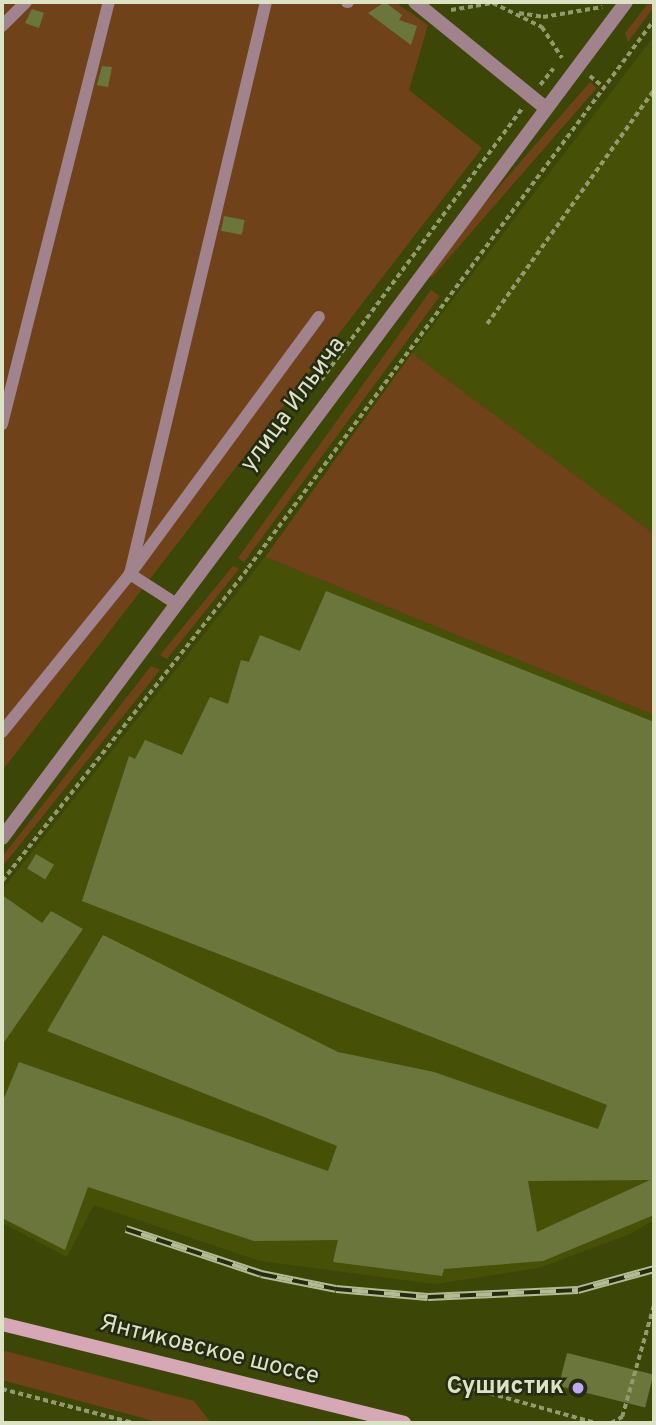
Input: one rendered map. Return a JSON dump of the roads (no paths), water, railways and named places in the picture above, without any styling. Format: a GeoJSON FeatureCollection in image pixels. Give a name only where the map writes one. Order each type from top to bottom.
{"type":"FeatureCollection","features":[{"type":"Feature","properties":{"kind":"main road","name":"Янтиковское шоссе"},"geometry":{"type":"LineString","coordinates":[[2,1324],[404,1423]]}},
{"type":"Feature","properties":{"kind":"street"},"geometry":{"type":"LineString","coordinates":[[415,2],[544,107]]}},
{"type":"Feature","properties":{"kind":"street","name":"улица Ильича"},"geometry":{"type":"LineString","coordinates":[[2,838],[544,107],[626,2]]}},
{"type":"Feature","properties":{"kind":"lane"},"geometry":{"type":"LineString","coordinates":[[2,26],[26,2]]}},
{"type":"Feature","properties":{"kind":"lane"},"geometry":{"type":"LineString","coordinates":[[2,424],[110,2]]}},
{"type":"Feature","properties":{"kind":"lane"},"geometry":{"type":"LineString","coordinates":[[130,574],[266,2]]}},
{"type":"Feature","properties":{"kind":"lane"},"geometry":{"type":"LineString","coordinates":[[2,732],[130,574],[319,317]]}},
{"type":"Feature","properties":{"kind":"lane"},"geometry":{"type":"LineString","coordinates":[[130,574],[175,603]]}},
{"type":"Feature","properties":{"kind":"railway"},"geometry":{"type":"LineString","coordinates":[[126,1229],[261,1274],[336,1289],[428,1297],[578,1290],[654,1269]]}},
{"type":"Feature","properties":{"kind":"place","name":"Сушистик"},"geometry":{"type":"Point","coordinates":[578,1388]}}]}
